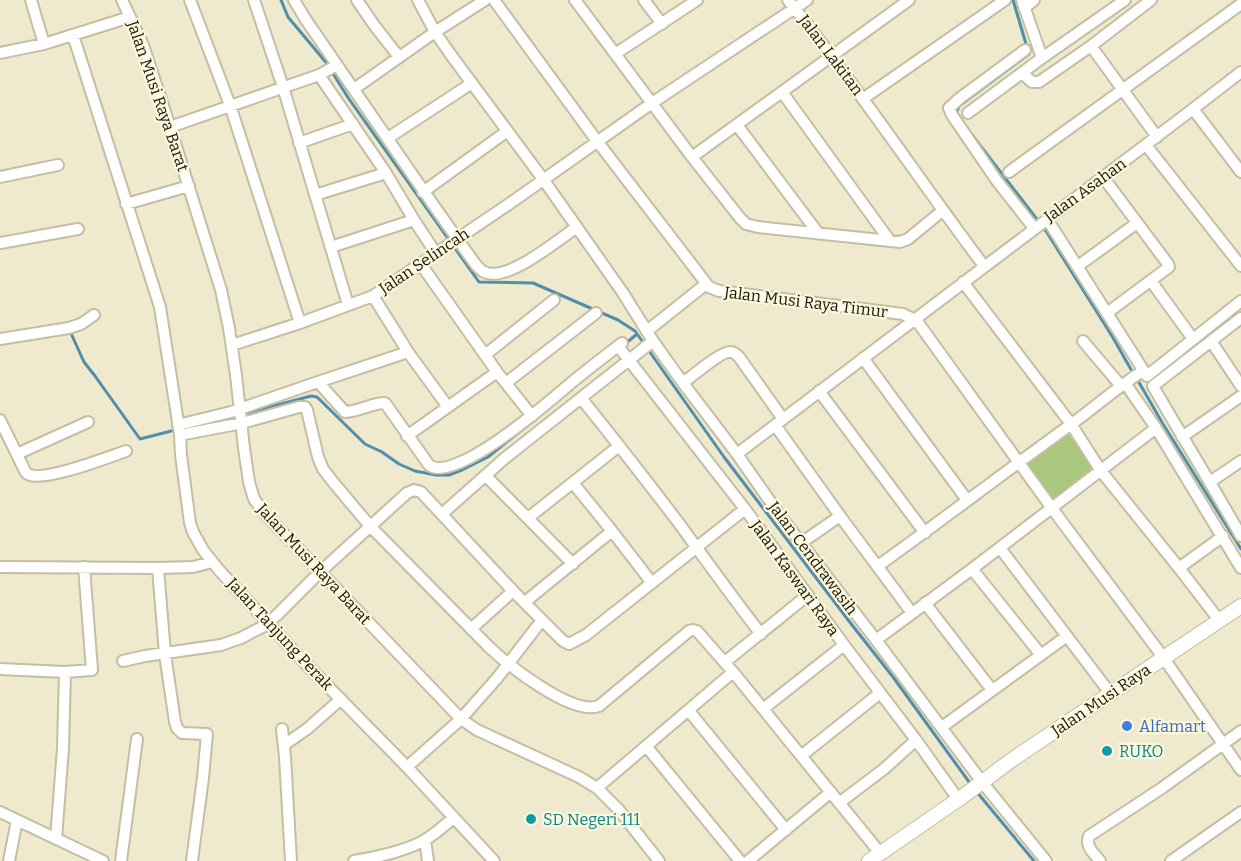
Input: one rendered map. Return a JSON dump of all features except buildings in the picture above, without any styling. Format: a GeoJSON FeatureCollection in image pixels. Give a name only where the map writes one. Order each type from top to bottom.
{"type":"FeatureCollection","features":[{"type":"Feature","properties":{"kind":"street"},"geometry":{"type":"LineString","coordinates":[[31,0],[44,44]]}},
{"type":"Feature","properties":{"kind":"street","name":"Jalan Musi Raya Barat"},"geometry":{"type":"LineString","coordinates":[[122,0],[143,45],[221,290],[232,345],[247,468],[254,499],[265,514],[461,719],[477,730],[579,777],[597,788],[619,810],[652,859]]}},
{"type":"Feature","properties":{"kind":"street"},"geometry":{"type":"LineString","coordinates":[[190,0],[230,105],[300,323]]}},
{"type":"Feature","properties":{"kind":"street"},"geometry":{"type":"LineString","coordinates":[[254,0],[283,87],[348,305]]}},
{"type":"Feature","properties":{"kind":"street"},"geometry":{"type":"LineString","coordinates":[[294,0],[306,20],[352,124],[386,173],[414,220],[438,251]]}},
{"type":"Feature","properties":{"kind":"street"},"geometry":{"type":"LineString","coordinates":[[357,0],[399,57]]}},
{"type":"Feature","properties":{"kind":"street","name":"Jalan Cendrawasih"},"geometry":{"type":"LineString","coordinates":[[418,0],[435,32],[623,293],[647,342],[683,383],[737,454],[801,543],[942,727],[980,783],[1046,861]]}},
{"type":"Feature","properties":{"kind":"street"},"geometry":{"type":"LineString","coordinates":[[354,89],[485,0]]}},
{"type":"Feature","properties":{"kind":"street","name":"Jalan Musi Raya Timur"},"geometry":{"type":"LineString","coordinates":[[494,0],[597,141],[710,288],[719,291],[902,313],[913,319]]}},
{"type":"Feature","properties":{"kind":"street"},"geometry":{"type":"LineString","coordinates":[[575,0],[692,157],[746,224],[904,242],[942,211]]}},
{"type":"Feature","properties":{"kind":"street"},"geometry":{"type":"LineString","coordinates":[[644,0],[662,24]]}},
{"type":"Feature","properties":{"kind":"street"},"geometry":{"type":"LineString","coordinates":[[615,54],[697,0]]}},
{"type":"Feature","properties":{"kind":"street"},"geometry":{"type":"LineString","coordinates":[[792,4],[807,0]]}},
{"type":"Feature","properties":{"kind":"street"},"geometry":{"type":"LineString","coordinates":[[692,157],[909,0]]}},
{"type":"Feature","properties":{"kind":"street"},"geometry":{"type":"LineString","coordinates":[[864,98],[1005,0]]}},
{"type":"Feature","properties":{"kind":"street"},"geometry":{"type":"LineString","coordinates":[[1034,0],[1023,4],[1042,58]]}},
{"type":"Feature","properties":{"kind":"street"},"geometry":{"type":"LineString","coordinates":[[969,113],[1125,0]]}},
{"type":"Feature","properties":{"kind":"street"},"geometry":{"type":"LineString","coordinates":[[1022,74],[1032,82],[1039,82],[1151,0]]}},
{"type":"Feature","properties":{"kind":"street","name":"Jalan Lakitan"},"geometry":{"type":"LineString","coordinates":[[597,141],[792,4],[864,98],[942,211],[984,266]]}},
{"type":"Feature","properties":{"kind":"street"},"geometry":{"type":"LineString","coordinates":[[1009,172],[1241,4]]}},
{"type":"Feature","properties":{"kind":"street"},"geometry":{"type":"LineString","coordinates":[[0,53],[44,44],[130,17]]}},
{"type":"Feature","properties":{"kind":"street","name":"Jalan Tanjung Perak"},"geometry":{"type":"LineString","coordinates":[[73,35],[159,307],[179,431],[189,516],[197,542],[212,562],[407,766],[494,861]]}},
{"type":"Feature","properties":{"kind":"street"},"geometry":{"type":"LineString","coordinates":[[1091,45],[1157,137]]}},
{"type":"Feature","properties":{"kind":"street"},"geometry":{"type":"LineString","coordinates":[[1025,50],[960,98],[950,108],[952,115],[997,181],[1041,223],[1078,266],[1107,313],[1140,380],[1182,437],[1239,529]]}},
{"type":"Feature","properties":{"kind":"street"},"geometry":{"type":"LineString","coordinates":[[170,127],[328,70]]}},
{"type":"Feature","properties":{"kind":"street"},"geometry":{"type":"LineString","coordinates":[[328,70],[354,89],[455,240],[482,271],[495,274],[511,270],[577,227]]}},
{"type":"Feature","properties":{"kind":"street","name":"Jalan Asahan"},"geometry":{"type":"LineString","coordinates":[[737,454],[1241,73]]}},
{"type":"Feature","properties":{"kind":"street"},"geometry":{"type":"LineString","coordinates":[[388,138],[472,83]]}},
{"type":"Feature","properties":{"kind":"street"},"geometry":{"type":"LineString","coordinates":[[782,92],[890,241]]}},
{"type":"Feature","properties":{"kind":"street"},"geometry":{"type":"LineString","coordinates":[[1193,109],[1241,172]]}},
{"type":"Feature","properties":{"kind":"street"},"geometry":{"type":"LineString","coordinates":[[299,143],[352,124]]}},
{"type":"Feature","properties":{"kind":"street"},"geometry":{"type":"LineString","coordinates":[[737,124],[818,233]]}},
{"type":"Feature","properties":{"kind":"street"},"geometry":{"type":"LineString","coordinates":[[423,192],[506,132]]}},
{"type":"Feature","properties":{"kind":"street","name":"Jalan Selincah"},"geometry":{"type":"LineString","coordinates":[[232,345],[373,296],[597,141]]}},
{"type":"Feature","properties":{"kind":"street"},"geometry":{"type":"LineString","coordinates":[[1146,145],[1241,266]]}},
{"type":"Feature","properties":{"kind":"street"},"geometry":{"type":"LineString","coordinates":[[0,177],[58,165]]}},
{"type":"Feature","properties":{"kind":"street"},"geometry":{"type":"LineString","coordinates":[[315,195],[386,173]]}},
{"type":"Feature","properties":{"kind":"street"},"geometry":{"type":"LineString","coordinates":[[1103,177],[1168,264],[1168,267],[1151,281],[1107,313]]}},
{"type":"Feature","properties":{"kind":"street"},"geometry":{"type":"LineString","coordinates":[[126,204],[189,186]]}},
{"type":"Feature","properties":{"kind":"street"},"geometry":{"type":"LineString","coordinates":[[331,247],[414,220]]}},
{"type":"Feature","properties":{"kind":"street"},"geometry":{"type":"LineString","coordinates":[[1078,266],[1137,223]]}},
{"type":"Feature","properties":{"kind":"street"},"geometry":{"type":"LineString","coordinates":[[0,243],[78,228]]}},
{"type":"Feature","properties":{"kind":"street"},"geometry":{"type":"LineString","coordinates":[[420,263],[497,372],[532,416]]}},
{"type":"Feature","properties":{"kind":"street"},"geometry":{"type":"LineString","coordinates":[[1151,281],[1193,339]]}},
{"type":"Feature","properties":{"kind":"street"},"geometry":{"type":"LineString","coordinates":[[963,282],[1071,424],[1101,471],[1219,620]]}},
{"type":"Feature","properties":{"kind":"street"},"geometry":{"type":"LineString","coordinates":[[442,514],[486,476],[503,448],[532,416],[622,350],[647,342],[706,284]]}},
{"type":"Feature","properties":{"kind":"street"},"geometry":{"type":"LineString","coordinates":[[373,296],[408,352],[447,407]]}},
{"type":"Feature","properties":{"kind":"street"},"geometry":{"type":"LineString","coordinates":[[485,355],[554,300]]}},
{"type":"Feature","properties":{"kind":"street"},"geometry":{"type":"LineString","coordinates":[[1140,380],[1241,301]]}},
{"type":"Feature","properties":{"kind":"street"},"geometry":{"type":"LineString","coordinates":[[506,383],[596,313]]}},
{"type":"Feature","properties":{"kind":"street"},"geometry":{"type":"LineString","coordinates":[[0,339],[73,327],[94,315]]}},
{"type":"Feature","properties":{"kind":"street"},"geometry":{"type":"LineString","coordinates":[[878,566],[1071,424],[1140,380],[1211,341],[1241,318]]}},
{"type":"Feature","properties":{"kind":"street"},"geometry":{"type":"LineString","coordinates":[[913,319],[919,324],[1163,657],[1241,770]]}},
{"type":"Feature","properties":{"kind":"street"},"geometry":{"type":"LineString","coordinates":[[1083,341],[1140,380],[1152,431],[1241,568]]}},
{"type":"Feature","properties":{"kind":"street"},"geometry":{"type":"LineString","coordinates":[[1211,341],[1241,386]]}},
{"type":"Feature","properties":{"kind":"street"},"geometry":{"type":"LineString","coordinates":[[318,382],[345,412],[384,403],[429,465],[435,468],[454,465],[475,454],[503,448],[581,398],[622,350]]}},
{"type":"Feature","properties":{"kind":"street","name":"Jalan Kaswari Raya"},"geometry":{"type":"LineString","coordinates":[[622,350],[745,508],[844,645],[960,798]]}},
{"type":"Feature","properties":{"kind":"street"},"geometry":{"type":"LineString","coordinates":[[241,416],[318,382],[408,352]]}},
{"type":"Feature","properties":{"kind":"street"},"geometry":{"type":"LineString","coordinates":[[683,383],[728,352],[739,357],[840,516],[912,613]]}},
{"type":"Feature","properties":{"kind":"street"},"geometry":{"type":"LineString","coordinates":[[863,358],[967,500]]}},
{"type":"Feature","properties":{"kind":"street"},"geometry":{"type":"LineString","coordinates":[[407,436],[497,372]]}},
{"type":"Feature","properties":{"kind":"street"},"geometry":{"type":"LineString","coordinates":[[819,391],[925,533]]}},
{"type":"Feature","properties":{"kind":"street"},"geometry":{"type":"LineString","coordinates":[[1182,437],[1241,396]]}},
{"type":"Feature","properties":{"kind":"street"},"geometry":{"type":"LineString","coordinates":[[581,398],[761,633]]}},
{"type":"Feature","properties":{"kind":"street"},"geometry":{"type":"LineString","coordinates":[[179,431],[241,416],[305,407],[323,469],[370,526],[508,664],[539,686],[570,702],[586,708],[599,706],[692,630],[697,631],[831,792],[874,857]]}},
{"type":"Feature","properties":{"kind":"street"},"geometry":{"type":"LineString","coordinates":[[0,420],[3,435],[17,454],[26,473],[30,475],[40,476],[77,468],[126,451]]}},
{"type":"Feature","properties":{"kind":"street"},"geometry":{"type":"LineString","coordinates":[[17,454],[88,422]]}},
{"type":"Feature","properties":{"kind":"street"},"geometry":{"type":"LineString","coordinates":[[876,640],[1152,431]]}},
{"type":"Feature","properties":{"kind":"street"},"geometry":{"type":"LineString","coordinates":[[528,518],[619,446]]}},
{"type":"Feature","properties":{"kind":"street"},"geometry":{"type":"LineString","coordinates":[[1210,482],[1241,460]]}},
{"type":"Feature","properties":{"kind":"street"},"geometry":{"type":"LineString","coordinates":[[486,476],[573,564]]}},
{"type":"Feature","properties":{"kind":"street"},"geometry":{"type":"LineString","coordinates":[[573,483],[652,583]]}},
{"type":"Feature","properties":{"kind":"street"},"geometry":{"type":"LineString","coordinates":[[123,661],[221,645],[241,638],[268,622],[370,526],[407,493],[414,490],[421,492],[513,591],[563,641],[569,644],[586,635],[745,508]]}},
{"type":"Feature","properties":{"kind":"street"},"geometry":{"type":"LineString","coordinates":[[801,543],[840,516]]}},
{"type":"Feature","properties":{"kind":"street"},"geometry":{"type":"LineString","coordinates":[[525,602],[612,531]]}},
{"type":"Feature","properties":{"kind":"street"},"geometry":{"type":"LineString","coordinates":[[1179,568],[1222,536]]}},
{"type":"Feature","properties":{"kind":"street"},"geometry":{"type":"LineString","coordinates":[[1000,548],[1110,693]]}},
{"type":"Feature","properties":{"kind":"street"},"geometry":{"type":"LineString","coordinates":[[0,567],[158,568],[193,567],[212,562]]}},
{"type":"Feature","properties":{"kind":"street"},"geometry":{"type":"LineString","coordinates":[[0,669],[65,672],[92,670],[84,567]]}},
{"type":"Feature","properties":{"kind":"street"},"geometry":{"type":"LineString","coordinates":[[158,568],[165,654],[172,710],[177,728],[182,733],[207,734],[192,861]]}},
{"type":"Feature","properties":{"kind":"street"},"geometry":{"type":"LineString","coordinates":[[972,569],[1041,655]]}},
{"type":"Feature","properties":{"kind":"street"},"geometry":{"type":"LineString","coordinates":[[471,628],[513,591]]}},
{"type":"Feature","properties":{"kind":"street"},"geometry":{"type":"LineString","coordinates":[[725,662],[808,596]]}},
{"type":"Feature","properties":{"kind":"street"},"geometry":{"type":"LineString","coordinates":[[924,603],[992,690]]}},
{"type":"Feature","properties":{"kind":"street","name":"Jalan Musi Raya"},"geometry":{"type":"LineString","coordinates":[[874,857],[1110,693],[1241,606]]}},
{"type":"Feature","properties":{"kind":"street"},"geometry":{"type":"LineString","coordinates":[[407,766],[461,719],[484,694],[542,620]]}},
{"type":"Feature","properties":{"kind":"street"},"geometry":{"type":"LineString","coordinates":[[942,727],[1067,636]]}},
{"type":"Feature","properties":{"kind":"street"},"geometry":{"type":"LineString","coordinates":[[763,709],[844,645]]}},
{"type":"Feature","properties":{"kind":"street"},"geometry":{"type":"LineString","coordinates":[[56,838],[63,748],[65,672]]}},
{"type":"Feature","properties":{"kind":"street"},"geometry":{"type":"LineString","coordinates":[[597,788],[733,672]]}},
{"type":"Feature","properties":{"kind":"street"},"geometry":{"type":"LineString","coordinates":[[801,756],[880,693]]}},
{"type":"Feature","properties":{"kind":"street"},"geometry":{"type":"LineString","coordinates":[[284,745],[307,729],[341,699]]}},
{"type":"Feature","properties":{"kind":"street"},"geometry":{"type":"LineString","coordinates":[[689,711],[786,830]]}},
{"type":"Feature","properties":{"kind":"street"},"geometry":{"type":"LineString","coordinates":[[282,729],[291,861]]}},
{"type":"Feature","properties":{"kind":"street"},"geometry":{"type":"LineString","coordinates":[[1100,861],[1088,847],[1089,836],[1162,788],[1241,731]]}},
{"type":"Feature","properties":{"kind":"street"},"geometry":{"type":"LineString","coordinates":[[121,861],[137,739]]}},
{"type":"Feature","properties":{"kind":"street"},"geometry":{"type":"LineString","coordinates":[[839,803],[884,770],[916,740]]}},
{"type":"Feature","properties":{"kind":"street"},"geometry":{"type":"LineString","coordinates":[[646,746],[740,861]]}},
{"type":"Feature","properties":{"kind":"street"},"geometry":{"type":"LineString","coordinates":[[748,861],[831,792]]}},
{"type":"Feature","properties":{"kind":"street"},"geometry":{"type":"LineString","coordinates":[[0,812],[56,838],[83,857],[103,861]]}},
{"type":"Feature","properties":{"kind":"street"},"geometry":{"type":"LineString","coordinates":[[1171,861],[1241,812]]}},
{"type":"Feature","properties":{"kind":"street"},"geometry":{"type":"LineString","coordinates":[[354,861],[366,860],[409,847],[425,840],[453,818]]}},
{"type":"Feature","properties":{"kind":"street"},"geometry":{"type":"LineString","coordinates":[[9,861],[17,820]]}},
{"type":"Feature","properties":{"kind":"street"},"geometry":{"type":"LineString","coordinates":[[425,840],[428,861]]}},
{"type":"Feature","properties":{"kind":"green space"},"geometry":{"type":"Polygon","coordinates":[[[1066,430],[1095,469],[1054,500],[1024,463],[1066,430]]]}},
{"type":"Feature","properties":{"kind":"waterway"},"geometry":{"type":"LineString","coordinates":[[281,0],[288,17],[329,66]]}},
{"type":"Feature","properties":{"kind":"waterway"},"geometry":{"type":"LineString","coordinates":[[958,116],[956,114],[959,106],[1029,54],[1013,0]]}},
{"type":"Feature","properties":{"kind":"waterway"},"geometry":{"type":"LineString","coordinates":[[332,72],[479,282],[533,283],[618,320],[635,331],[724,457],[893,677],[972,786]]}},
{"type":"Feature","properties":{"kind":"waterway"},"geometry":{"type":"LineString","coordinates":[[969,131],[1046,231],[1133,373]]}},
{"type":"Feature","properties":{"kind":"waterway"},"geometry":{"type":"LineString","coordinates":[[69,329],[84,362],[140,439],[175,430]]}},
{"type":"Feature","properties":{"kind":"waterway"},"geometry":{"type":"LineString","coordinates":[[625,344],[637,334]]}},
{"type":"Feature","properties":{"kind":"waterway"},"geometry":{"type":"LineString","coordinates":[[1137,379],[1241,549]]}},
{"type":"Feature","properties":{"kind":"waterway"},"geometry":{"type":"LineString","coordinates":[[243,414],[311,396],[317,397],[365,444],[415,471],[436,475],[449,475],[488,457],[533,421]]}},
{"type":"Feature","properties":{"kind":"waterway"},"geometry":{"type":"LineString","coordinates":[[976,791],[1034,861]]}},
{"type":"Feature","properties":{"kind":"place","name":"Alfamart"},"geometry":{"type":"Point","coordinates":[1127,726]}},
{"type":"Feature","properties":{"kind":"place","name":"RUKO"},"geometry":{"type":"Point","coordinates":[1107,751]}},
{"type":"Feature","properties":{"kind":"place","name":"SD Negeri 111"},"geometry":{"type":"Point","coordinates":[531,819]}}]}
